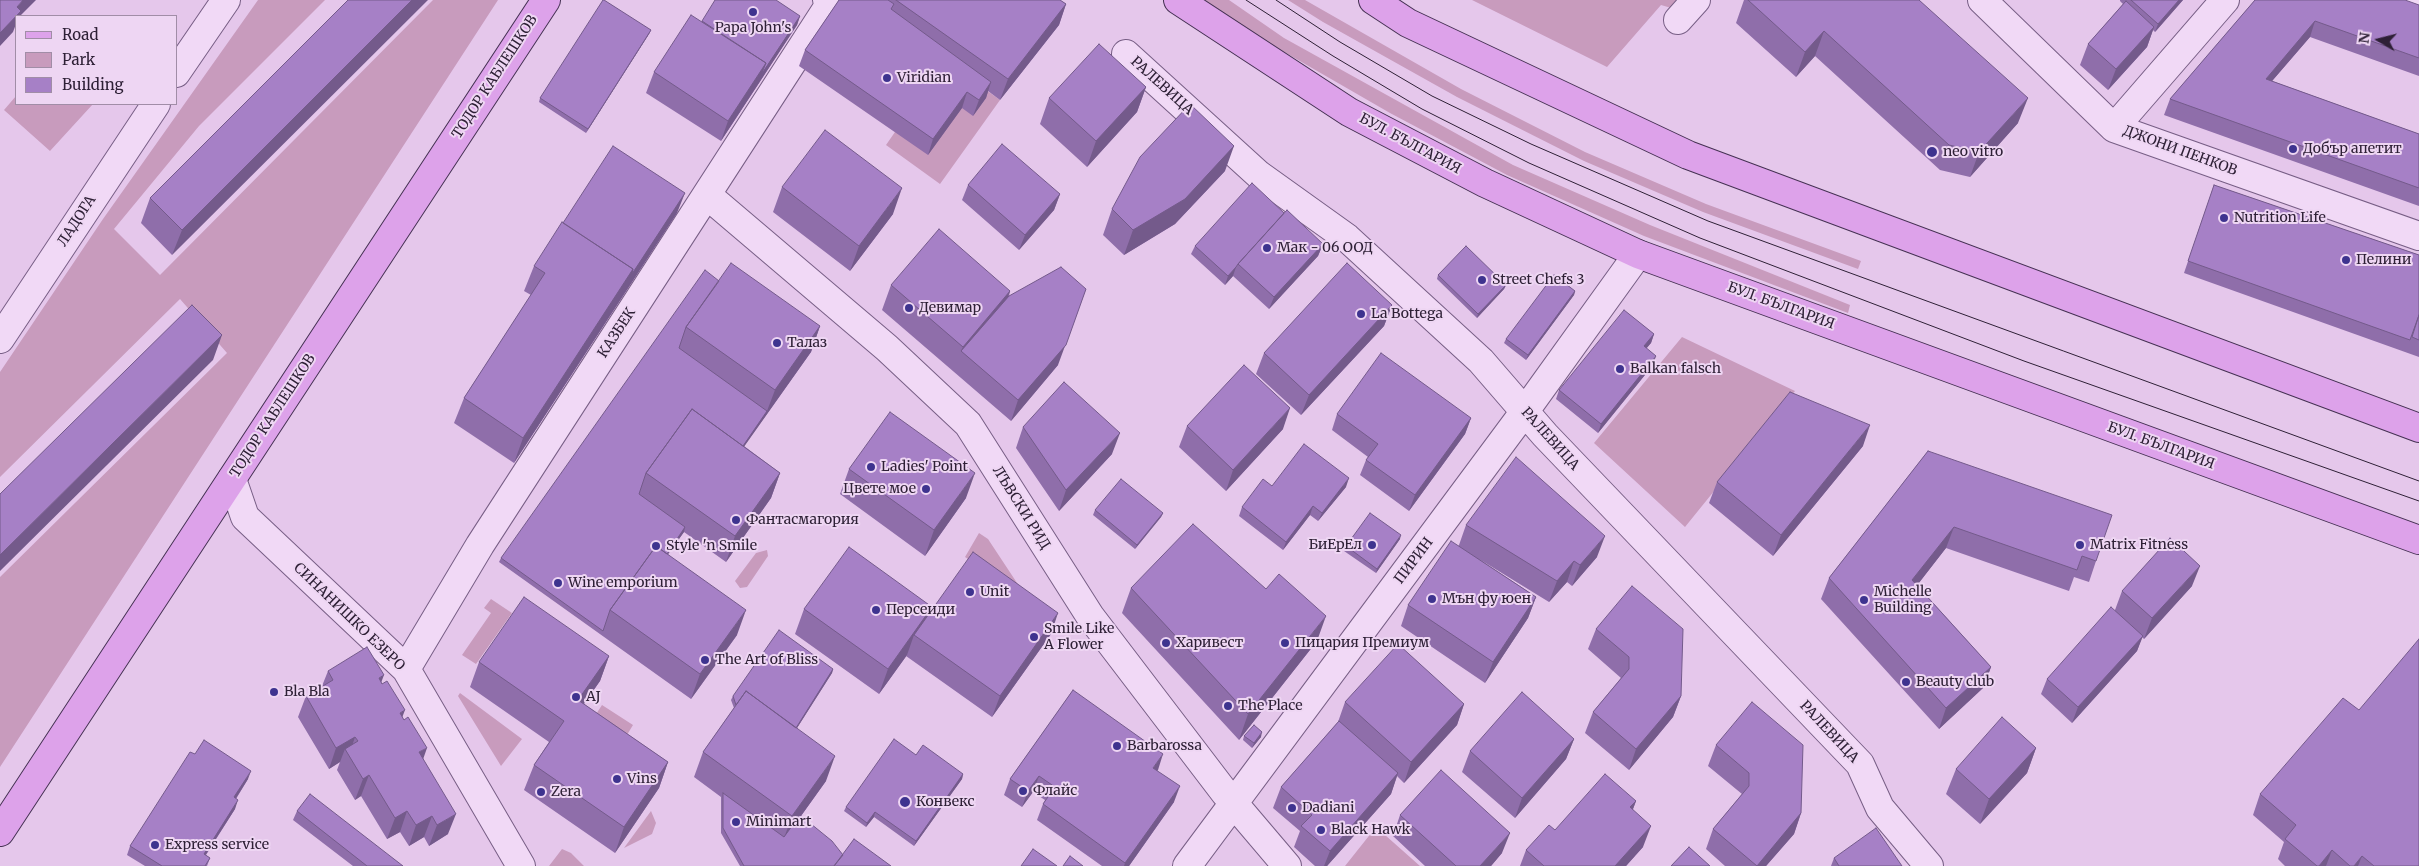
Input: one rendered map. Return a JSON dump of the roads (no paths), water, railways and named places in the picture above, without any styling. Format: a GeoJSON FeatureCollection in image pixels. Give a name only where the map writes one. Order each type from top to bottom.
{"type":"FeatureCollection","features":[{"type":"Feature","properties":{"kind":"main road","name":"ТОДОР КАБЛЕШКОВ"},"geometry":{"type":"LineString","coordinates":[[0,832],[546,0]]}},
{"type":"Feature","properties":{"kind":"main road","name":"БУЛ. БЪЛГАРИЯ"},"geometry":{"type":"LineString","coordinates":[[1178,0],[1349,112],[1485,183],[1638,254],[2419,540]]}},
{"type":"Feature","properties":{"kind":"main road"},"geometry":{"type":"LineString","coordinates":[[1373,0],[1408,23],[1688,156],[2419,428]]}},
{"type":"Feature","properties":{"kind":"street"},"geometry":{"type":"LineString","coordinates":[[178,70],[226,0]]}},
{"type":"Feature","properties":{"kind":"street","name":"КАЗБЕК"},"geometry":{"type":"LineString","coordinates":[[406,669],[480,545],[830,4],[827,0]]}},
{"type":"Feature","properties":{"kind":"street"},"geometry":{"type":"LineString","coordinates":[[1678,20],[1696,0]]}},
{"type":"Feature","properties":{"kind":"street","name":"ДЖОНИ ПЕНКОВ"},"geometry":{"type":"LineString","coordinates":[[1982,0],[2114,128],[2419,236]]}},
{"type":"Feature","properties":{"kind":"street"},"geometry":{"type":"LineString","coordinates":[[2114,128],[2225,0]]}},
{"type":"Feature","properties":{"kind":"street"},"geometry":{"type":"LineString","coordinates":[[2409,0],[2419,4]]}},
{"type":"Feature","properties":{"kind":"street","name":"РАЛЕВИЦА"},"geometry":{"type":"LineString","coordinates":[[1126,54],[1259,175],[1352,242],[1480,361],[1545,435],[1860,764],[1880,808],[1929,866]]}},
{"type":"Feature","properties":{"kind":"street","name":"ЛАДОГА"},"geometry":{"type":"LineString","coordinates":[[0,339],[155,105]]}},
{"type":"Feature","properties":{"kind":"street","name":"ЛЪВСКИ РИД"},"geometry":{"type":"LineString","coordinates":[[707,195],[887,348],[968,424],[1090,616],[1233,802],[1287,866]]}},
{"type":"Feature","properties":{"kind":"street","name":"ПИРИН"},"geometry":{"type":"LineString","coordinates":[[1187,866],[1525,411],[1638,254]]}},
{"type":"Feature","properties":{"kind":"street","name":"СИНАНИШКО ЕЗЕРО"},"geometry":{"type":"LineString","coordinates":[[232,479],[245,517],[406,669],[521,866]]}},
{"type":"Feature","properties":{"kind":"tram line"},"geometry":{"type":"LineString","coordinates":[[1246,0],[1333,56],[1422,109],[1529,163],[1700,238],[2024,361],[2419,501]]}},
{"type":"Feature","properties":{"kind":"tram line"},"geometry":{"type":"LineString","coordinates":[[1276,0],[1340,42],[1432,96],[1531,144],[1708,221],[2419,481]]}},
{"type":"Feature","properties":{"kind":"place","name":"Papa John's"},"geometry":{"type":"Point","coordinates":[753,12]}},
{"type":"Feature","properties":{"kind":"place","name":"Viridian"},"geometry":{"type":"Point","coordinates":[887,78]}},
{"type":"Feature","properties":{"kind":"place","name":"Добър апетит"},"geometry":{"type":"Point","coordinates":[2293,149]}},
{"type":"Feature","properties":{"kind":"place","name":"neo vitro"},"geometry":{"type":"Point","coordinates":[1932,152]}},
{"type":"Feature","properties":{"kind":"place","name":"Nutrition Life"},"geometry":{"type":"Point","coordinates":[2224,218]}},
{"type":"Feature","properties":{"kind":"place","name":"Мак - 06 ООД"},"geometry":{"type":"Point","coordinates":[1267,248]}},
{"type":"Feature","properties":{"kind":"place","name":"Пелини"},"geometry":{"type":"Point","coordinates":[2346,260]}},
{"type":"Feature","properties":{"kind":"place","name":"Street Chefs 3"},"geometry":{"type":"Point","coordinates":[1482,280]}},
{"type":"Feature","properties":{"kind":"place","name":"Девимар"},"geometry":{"type":"Point","coordinates":[909,308]}},
{"type":"Feature","properties":{"kind":"place","name":"La Bottega"},"geometry":{"type":"Point","coordinates":[1361,314]}},
{"type":"Feature","properties":{"kind":"place","name":"Талаз"},"geometry":{"type":"Point","coordinates":[777,343]}},
{"type":"Feature","properties":{"kind":"place","name":"Balkan falsch"},"geometry":{"type":"Point","coordinates":[1620,369]}},
{"type":"Feature","properties":{"kind":"place","name":"Ladies' Point"},"geometry":{"type":"Point","coordinates":[871,467]}},
{"type":"Feature","properties":{"kind":"place","name":"Цвете мое"},"geometry":{"type":"Point","coordinates":[926,489]}},
{"type":"Feature","properties":{"kind":"place","name":"Фантасмагория"},"geometry":{"type":"Point","coordinates":[736,520]}},
{"type":"Feature","properties":{"kind":"place","name":"БиЕрЕл"},"geometry":{"type":"Point","coordinates":[1372,545]}},
{"type":"Feature","properties":{"kind":"place","name":"Matrix Fitness"},"geometry":{"type":"Point","coordinates":[2080,545]}},
{"type":"Feature","properties":{"kind":"place","name":"Style 'n Smile"},"geometry":{"type":"Point","coordinates":[656,546]}},
{"type":"Feature","properties":{"kind":"place","name":"Wine emporium"},"geometry":{"type":"Point","coordinates":[558,583]}},
{"type":"Feature","properties":{"kind":"place","name":"Unit"},"geometry":{"type":"Point","coordinates":[970,592]}},
{"type":"Feature","properties":{"kind":"place","name":"Мън фу юен"},"geometry":{"type":"Point","coordinates":[1432,599]}},
{"type":"Feature","properties":{"kind":"place","name":"Michelle Building"},"geometry":{"type":"Point","coordinates":[1864,600]}},
{"type":"Feature","properties":{"kind":"place","name":"Персеиди"},"geometry":{"type":"Point","coordinates":[876,610]}},
{"type":"Feature","properties":{"kind":"place","name":"Smile Like A Flower"},"geometry":{"type":"Point","coordinates":[1034,637]}},
{"type":"Feature","properties":{"kind":"place","name":"Харивест"},"geometry":{"type":"Point","coordinates":[1166,643]}},
{"type":"Feature","properties":{"kind":"place","name":"Пицария Премиум"},"geometry":{"type":"Point","coordinates":[1285,643]}},
{"type":"Feature","properties":{"kind":"place","name":"The Art of Bliss"},"geometry":{"type":"Point","coordinates":[705,660]}},
{"type":"Feature","properties":{"kind":"place","name":"Beauty club"},"geometry":{"type":"Point","coordinates":[1906,682]}},
{"type":"Feature","properties":{"kind":"place","name":"Bla Bla"},"geometry":{"type":"Point","coordinates":[274,692]}},
{"type":"Feature","properties":{"kind":"place","name":"AJ"},"geometry":{"type":"Point","coordinates":[576,697]}},
{"type":"Feature","properties":{"kind":"place","name":"The Place"},"geometry":{"type":"Point","coordinates":[1228,706]}},
{"type":"Feature","properties":{"kind":"place","name":"Barbarossa"},"geometry":{"type":"Point","coordinates":[1117,746]}},
{"type":"Feature","properties":{"kind":"place","name":"Vins"},"geometry":{"type":"Point","coordinates":[617,779]}},
{"type":"Feature","properties":{"kind":"place","name":"Флайс"},"geometry":{"type":"Point","coordinates":[1023,791]}},
{"type":"Feature","properties":{"kind":"place","name":"Zera"},"geometry":{"type":"Point","coordinates":[541,792]}},
{"type":"Feature","properties":{"kind":"place","name":"Конвекс"},"geometry":{"type":"Point","coordinates":[905,802]}},
{"type":"Feature","properties":{"kind":"place","name":"Dadiani"},"geometry":{"type":"Point","coordinates":[1292,808]}},
{"type":"Feature","properties":{"kind":"place","name":"Minimart"},"geometry":{"type":"Point","coordinates":[736,822]}},
{"type":"Feature","properties":{"kind":"place","name":"Black Hawk"},"geometry":{"type":"Point","coordinates":[1321,830]}},
{"type":"Feature","properties":{"kind":"place","name":"Express service"},"geometry":{"type":"Point","coordinates":[155,845]}}]}
